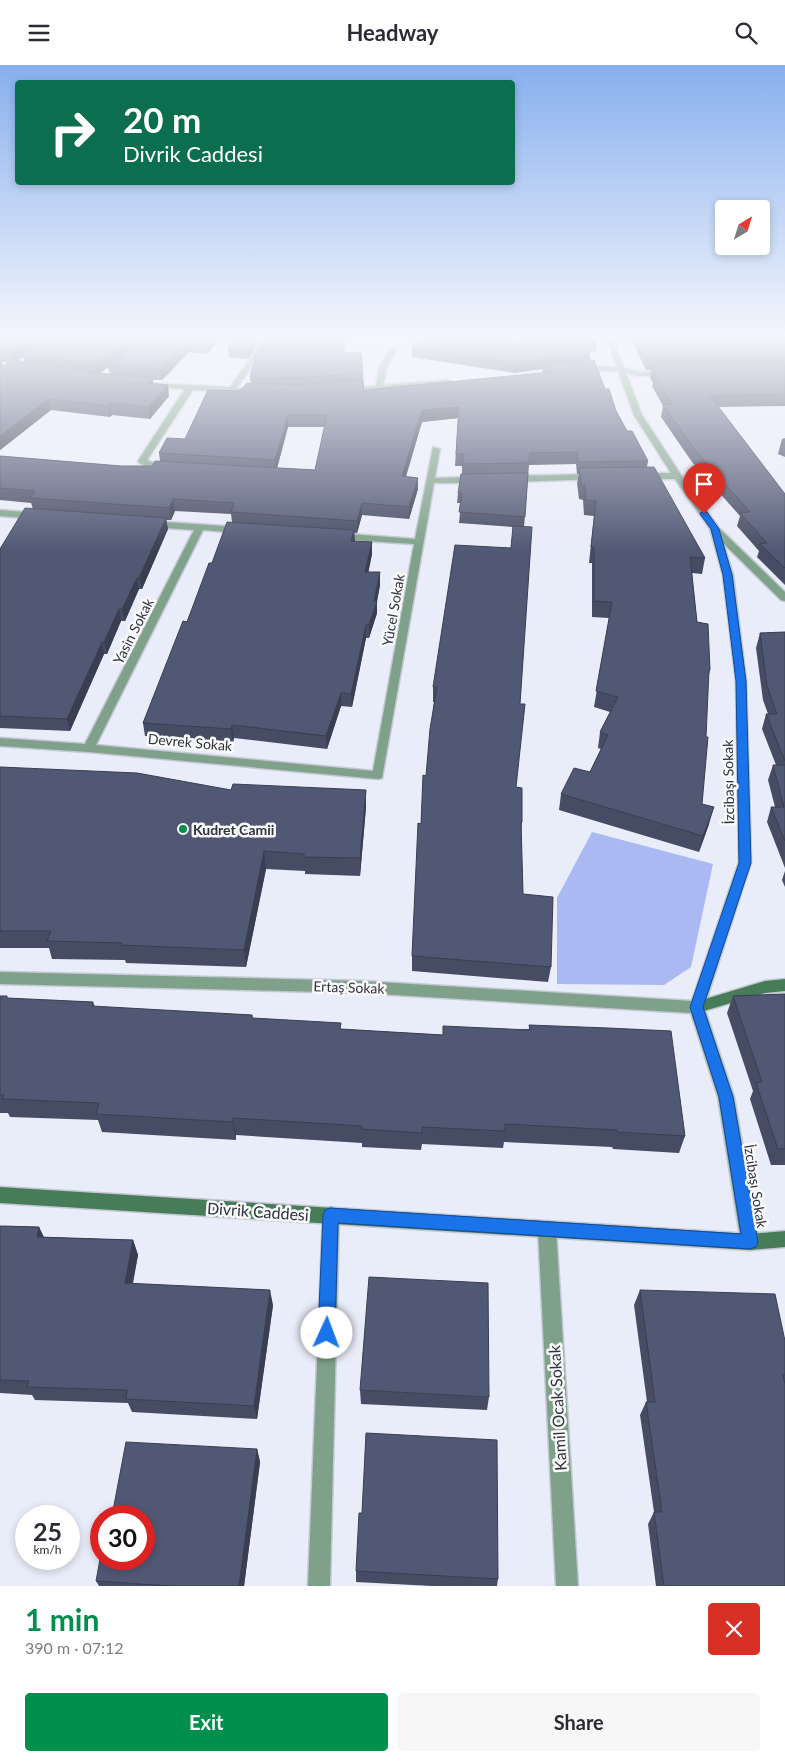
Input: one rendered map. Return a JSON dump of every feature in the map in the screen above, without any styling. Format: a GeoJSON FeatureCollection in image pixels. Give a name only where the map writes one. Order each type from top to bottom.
{"type":"FeatureCollection","features":[{"type":"Feature","properties":{"kind":"street"},"geometry":{"type":"LineString","coordinates":[[176,410],[142,461],[160,469],[178,470]]}},
{"type":"Feature","properties":{"kind":"street","name":"İzcibaşı Sokak"},"geometry":{"type":"LineString","coordinates":[[636,410],[677,475],[715,529],[728,575],[741,681],[745,863],[697,1007],[726,1097],[750,1242]]}},
{"type":"Feature","properties":{"kind":"street","name":"Yücel Sokak"},"geometry":{"type":"LineString","coordinates":[[378,775],[436,449]]}},
{"type":"Feature","properties":{"kind":"street"},"geometry":{"type":"LineString","coordinates":[[638,476],[677,475]]}},
{"type":"Feature","properties":{"kind":"street"},"geometry":{"type":"LineString","coordinates":[[500,479],[608,477]]}},
{"type":"Feature","properties":{"kind":"street"},"geometry":{"type":"LineString","coordinates":[[430,481],[480,480]]}},
{"type":"Feature","properties":{"kind":"street"},"geometry":{"type":"LineString","coordinates":[[0,513],[48,517]]}},
{"type":"Feature","properties":{"kind":"street"},"geometry":{"type":"LineString","coordinates":[[143,523],[250,531]]}},
{"type":"Feature","properties":{"kind":"street","name":"Yasin Sokak"},"geometry":{"type":"LineString","coordinates":[[89,748],[200,527]]}},
{"type":"Feature","properties":{"kind":"street"},"geometry":{"type":"LineString","coordinates":[[715,529],[785,598]]}},
{"type":"Feature","properties":{"kind":"street"},"geometry":{"type":"LineString","coordinates":[[330,536],[420,542]]}},
{"type":"Feature","properties":{"kind":"street","name":"Devrek Sokak"},"geometry":{"type":"LineString","coordinates":[[0,742],[89,748],[378,775]]}},
{"type":"Feature","properties":{"kind":"street","name":"Ertaş Sokak"},"geometry":{"type":"LineString","coordinates":[[0,979],[362,987],[697,1007]]}},
{"type":"Feature","properties":{"kind":"street"},"geometry":{"type":"LineString","coordinates":[[697,1007],[766,987],[785,985]]}},
{"type":"Feature","properties":{"kind":"street","name":"Divrik Caddesi"},"geometry":{"type":"LineString","coordinates":[[0,1195],[750,1242],[785,1239]]}},
{"type":"Feature","properties":{"kind":"street"},"geometry":{"type":"LineString","coordinates":[[319,1586],[330,1215]]}},
{"type":"Feature","properties":{"kind":"street","name":"Kamil Ocak Sokak"},"geometry":{"type":"LineString","coordinates":[[547,1229],[567,1586]]}},
{"type":"Feature","properties":{"kind":"shaded area"},"geometry":{"type":"Polygon","coordinates":[[[592,832],[713,864],[691,967],[664,985],[557,984],[557,898],[592,832]]]}},
{"type":"Feature","properties":{"kind":"building"},"geometry":{"type":"Polygon","coordinates":[[[0,410],[34,410],[0,436],[0,410]]]}},
{"type":"Feature","properties":{"kind":"building"},"geometry":{"type":"Polygon","coordinates":[[[199,410],[422,410],[402,476],[418,478],[409,507],[362,503],[357,521],[231,512],[234,503],[173,499],[169,508],[30,498],[35,491],[0,488],[0,456],[121,466],[152,466],[155,461],[315,470],[327,415],[288,415],[275,460],[159,453],[167,438],[185,439],[199,410]]]}},
{"type":"Feature","properties":{"kind":"building"},"geometry":{"type":"Polygon","coordinates":[[[459,410],[616,410],[627,431],[632,431],[648,461],[578,462],[577,452],[530,453],[529,463],[462,464],[464,454],[456,454],[459,410]]]}},
{"type":"Feature","properties":{"kind":"building"},"geometry":{"type":"Polygon","coordinates":[[[667,410],[721,410],[785,494],[785,568],[760,544],[767,543],[740,513],[750,512],[695,450],[667,410]]]}},
{"type":"Feature","properties":{"kind":"building"},"geometry":{"type":"Polygon","coordinates":[[[654,467],[705,558],[690,557],[697,622],[708,624],[710,670],[706,737],[708,737],[702,804],[714,807],[703,836],[561,794],[574,768],[590,772],[608,735],[600,732],[618,697],[596,691],[612,602],[594,601],[594,548],[591,547],[596,501],[586,500],[585,485],[581,485],[579,468],[654,467]]]}},
{"type":"Feature","properties":{"kind":"building"},"geometry":{"type":"Polygon","coordinates":[[[528,473],[525,517],[459,512],[462,493],[458,493],[461,474],[528,473]]]}},
{"type":"Feature","properties":{"kind":"building"},"geometry":{"type":"Polygon","coordinates":[[[25,508],[166,518],[139,578],[137,578],[122,609],[119,609],[104,642],[102,642],[67,719],[0,716],[0,549],[25,508]]]}},
{"type":"Feature","properties":{"kind":"building"},"geometry":{"type":"Polygon","coordinates":[[[227,522],[354,530],[351,541],[372,542],[365,572],[380,572],[374,601],[377,601],[369,625],[366,625],[351,694],[341,693],[326,736],[232,725],[231,729],[143,723],[183,621],[187,622],[227,522]]]}},
{"type":"Feature","properties":{"kind":"building"},"geometry":{"type":"Polygon","coordinates":[[[513,526],[532,527],[520,704],[525,704],[516,787],[522,788],[523,894],[553,897],[551,967],[412,956],[418,823],[421,824],[423,775],[426,776],[430,729],[437,687],[433,687],[455,545],[511,548],[513,526]]]}},
{"type":"Feature","properties":{"kind":"building"},"geometry":{"type":"Polygon","coordinates":[[[785,632],[785,761],[766,714],[777,714],[767,686],[760,633],[785,632]]]}},
{"type":"Feature","properties":{"kind":"building"},"geometry":{"type":"Polygon","coordinates":[[[773,765],[785,765],[785,841],[771,807],[784,807],[773,765]]]}},
{"type":"Feature","properties":{"kind":"building"},"geometry":{"type":"Polygon","coordinates":[[[0,767],[137,773],[231,790],[233,784],[366,790],[360,858],[304,857],[304,854],[264,851],[244,950],[47,941],[51,931],[0,931],[0,767]]]}},
{"type":"Feature","properties":{"kind":"building"},"geometry":{"type":"Polygon","coordinates":[[[785,994],[785,1149],[778,1149],[756,1083],[762,1082],[733,996],[785,994]]]}},
{"type":"Feature","properties":{"kind":"building"},"geometry":{"type":"Polygon","coordinates":[[[0,996],[7,996],[7,998],[93,1002],[92,1006],[252,1015],[252,1018],[341,1023],[340,1029],[443,1035],[443,1026],[530,1030],[529,1025],[671,1031],[685,1136],[505,1124],[505,1131],[422,1127],[422,1133],[361,1129],[362,1126],[233,1118],[233,1122],[96,1114],[99,1103],[2,1099],[4,1095],[0,1095],[0,996]]]}},
{"type":"Feature","properties":{"kind":"building"},"geometry":{"type":"Polygon","coordinates":[[[0,1226],[39,1227],[37,1237],[133,1240],[125,1283],[270,1290],[254,1406],[126,1399],[127,1390],[27,1387],[29,1381],[0,1380],[0,1226]]]}},
{"type":"Feature","properties":{"kind":"building"},"geometry":{"type":"Polygon","coordinates":[[[369,1277],[488,1283],[489,1397],[360,1390],[369,1277]]]}},
{"type":"Feature","properties":{"kind":"building"},"geometry":{"type":"Polygon","coordinates":[[[640,1290],[775,1294],[785,1341],[785,1375],[783,1375],[785,1384],[785,1586],[664,1586],[654,1512],[662,1512],[646,1402],[655,1402],[640,1290]]]}},
{"type":"Feature","properties":{"kind":"building"},"geometry":{"type":"Polygon","coordinates":[[[366,1433],[497,1440],[498,1579],[356,1571],[359,1513],[362,1513],[366,1433]]]}},
{"type":"Feature","properties":{"kind":"building"},"geometry":{"type":"Polygon","coordinates":[[[126,1442],[257,1449],[239,1586],[171,1586],[96,1581],[98,1570],[155,1570],[155,1505],[114,1505],[126,1442]]]}},
{"type":"Feature","properties":{"kind":"place","name":"Kudret Camii"},"geometry":{"type":"Point","coordinates":[183,829]}},
{"type":"Feature","properties":{"kind":"route"},"geometry":{"type":"LineString","coordinates":[[327,1333],[330,1215],[750,1242],[726,1097],[697,1007],[745,863],[741,681],[728,575],[715,529],[704,514]]}}]}
